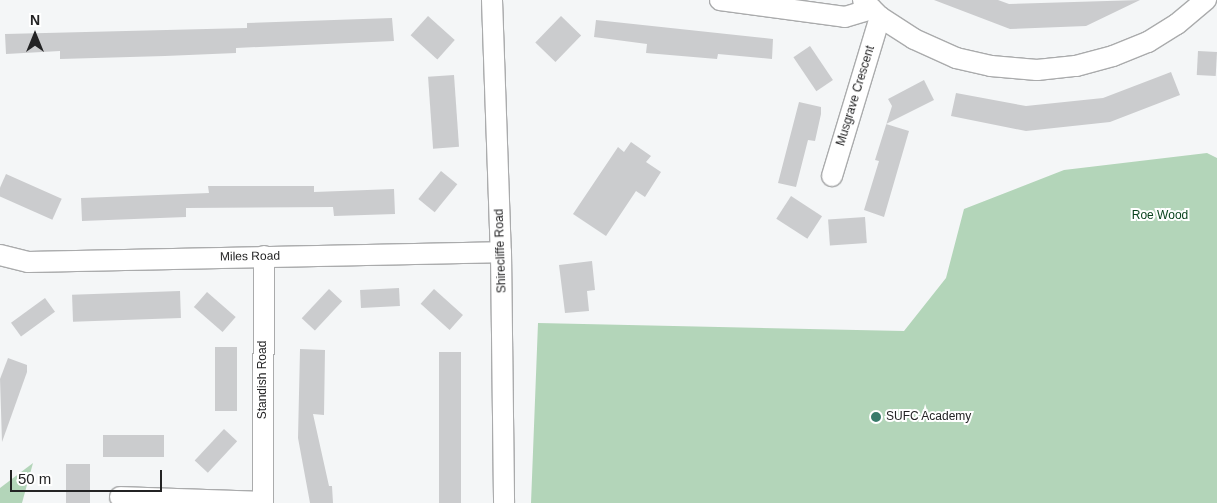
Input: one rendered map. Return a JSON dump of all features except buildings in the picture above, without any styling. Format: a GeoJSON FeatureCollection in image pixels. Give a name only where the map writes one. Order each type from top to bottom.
{"type":"FeatureCollection","features":[{"type":"Feature","properties":{"kind":"street","name":"Shirecliffe Road"},"geometry":{"type":"LineString","coordinates":[[492,0],[501,252],[504,503]]}},
{"type":"Feature","properties":{"kind":"street"},"geometry":{"type":"LineString","coordinates":[[720,0],[845,16],[872,9],[914,39],[956,58],[991,66],[1037,70],[1076,66],[1112,56],[1148,42],[1177,24],[1206,0]]}},
{"type":"Feature","properties":{"kind":"street","name":"Musgrave Crescent"},"geometry":{"type":"LineString","coordinates":[[832,176],[872,9]]}},
{"type":"Feature","properties":{"kind":"street","name":"Miles Road"},"geometry":{"type":"LineString","coordinates":[[1,257],[28,262],[501,252]]}},
{"type":"Feature","properties":{"kind":"street","name":"Standish Road"},"geometry":{"type":"LineString","coordinates":[[263,503],[264,256]]}},
{"type":"Feature","properties":{"kind":"street"},"geometry":{"type":"LineString","coordinates":[[120,497],[263,503]]}},
{"type":"Feature","properties":{"kind":"green space","name":"SUFC Academy"},"geometry":{"type":"Polygon","coordinates":[[[1207,153],[1217,158],[1217,503],[531,503],[538,323],[904,331],[946,278],[964,209],[1064,170],[1207,153]]]}},
{"type":"Feature","properties":{"kind":"green space"},"geometry":{"type":"Polygon","coordinates":[[[33,463],[22,503],[0,503],[0,488],[33,463]]]}},
{"type":"Feature","properties":{"kind":"place","name":"SUFC Academy"},"geometry":{"type":"Point","coordinates":[876,417]}},
{"type":"Feature","properties":{"kind":"park label","name":"Roe Wood"},"geometry":{"type":"Point","coordinates":[1160,216]}}]}
